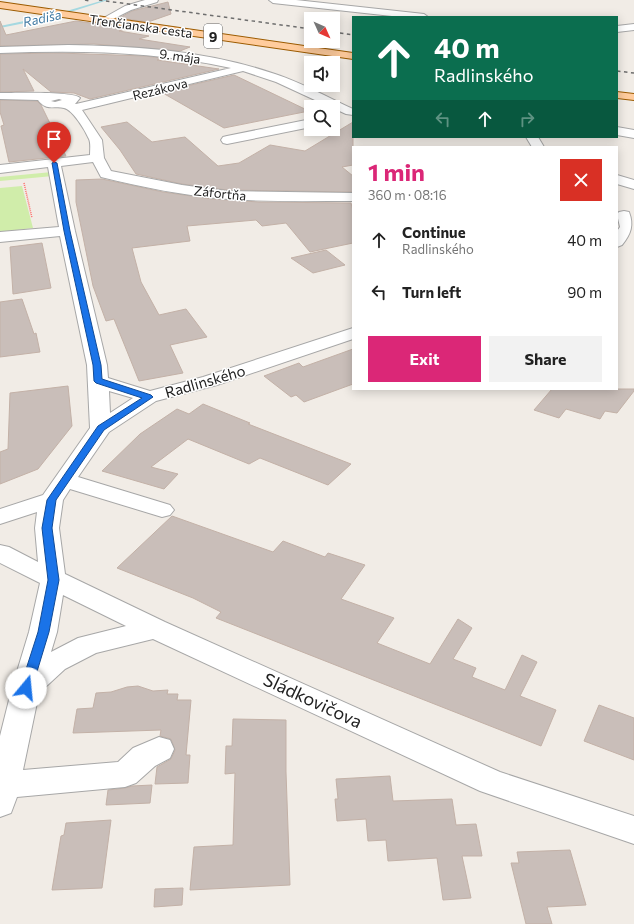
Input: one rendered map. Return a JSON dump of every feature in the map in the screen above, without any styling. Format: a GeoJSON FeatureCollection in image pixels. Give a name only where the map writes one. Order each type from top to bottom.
{"type":"FeatureCollection","features":[{"type":"Feature","properties":{"kind":"main road","name":"Trenčianska cesta"},"geometry":{"type":"LineString","coordinates":[[0,5],[352,56]]}},
{"type":"Feature","properties":{"kind":"main road"},"geometry":{"type":"LineString","coordinates":[[618,95],[634,97]]}},
{"type":"Feature","properties":{"kind":"street"},"geometry":{"type":"LineString","coordinates":[[104,20],[128,8],[154,0]]}},
{"type":"Feature","properties":{"kind":"street"},"geometry":{"type":"LineString","coordinates":[[272,0],[415,16]]}},
{"type":"Feature","properties":{"kind":"street"},"geometry":{"type":"LineString","coordinates":[[618,29],[634,27]]}},
{"type":"Feature","properties":{"kind":"street","name":"9. mája"},"geometry":{"type":"LineString","coordinates":[[0,50],[128,50],[206,59],[244,68],[271,77],[351,112]]}},
{"type":"Feature","properties":{"kind":"street","name":"Rezákova"},"geometry":{"type":"LineString","coordinates":[[70,106],[244,68]]}},
{"type":"Feature","properties":{"kind":"street"},"geometry":{"type":"LineString","coordinates":[[0,96],[48,100]]}},
{"type":"Feature","properties":{"kind":"street"},"geometry":{"type":"LineString","coordinates":[[16,108],[68,96],[74,98],[70,106]]}},
{"type":"Feature","properties":{"kind":"street","name":"Záfortňa"},"geometry":{"type":"LineString","coordinates":[[70,106],[96,140],[98,158],[106,174],[173,188],[226,195],[352,197]]}},
{"type":"Feature","properties":{"kind":"street"},"geometry":{"type":"LineString","coordinates":[[340,115],[351,112]]}},
{"type":"Feature","properties":{"kind":"street"},"geometry":{"type":"LineString","coordinates":[[227,140],[304,124]]}},
{"type":"Feature","properties":{"kind":"street"},"geometry":{"type":"LineString","coordinates":[[618,131],[634,134]]}},
{"type":"Feature","properties":{"kind":"street"},"geometry":{"type":"LineString","coordinates":[[0,170],[98,158]]}},
{"type":"Feature","properties":{"kind":"street"},"geometry":{"type":"LineString","coordinates":[[54,163],[67,231],[97,365],[101,428]]}},
{"type":"Feature","properties":{"kind":"street"},"geometry":{"type":"LineString","coordinates":[[618,176],[634,174]]}},
{"type":"Feature","properties":{"kind":"street"},"geometry":{"type":"LineString","coordinates":[[618,179],[634,185]]}},
{"type":"Feature","properties":{"kind":"street"},"geometry":{"type":"LineString","coordinates":[[618,241],[628,227],[623,214]]}},
{"type":"Feature","properties":{"kind":"street"},"geometry":{"type":"LineString","coordinates":[[0,237],[67,231]]}},
{"type":"Feature","properties":{"kind":"street","name":"Radlinského"},"geometry":{"type":"LineString","coordinates":[[2,794],[26,688],[43,632],[54,580],[47,528],[52,500],[101,428],[148,397],[210,381],[352,333]]}},
{"type":"Feature","properties":{"kind":"street"},"geometry":{"type":"LineString","coordinates":[[98,381],[148,397]]}},
{"type":"Feature","properties":{"kind":"street"},"geometry":{"type":"LineString","coordinates":[[65,480],[162,510]]}},
{"type":"Feature","properties":{"kind":"street"},"geometry":{"type":"LineString","coordinates":[[0,517],[52,500]]}},
{"type":"Feature","properties":{"kind":"street","name":"Sládkovičova"},"geometry":{"type":"LineString","coordinates":[[0,553],[155,629],[491,782],[634,830]]}},
{"type":"Feature","properties":{"kind":"street"},"geometry":{"type":"LineString","coordinates":[[26,688],[55,662],[88,646],[155,629]]}},
{"type":"Feature","properties":{"kind":"street"},"geometry":{"type":"LineString","coordinates":[[2,794],[125,774],[144,757],[159,749]]}},
{"type":"Feature","properties":{"kind":"path"},"geometry":{"type":"LineString","coordinates":[[27,183],[23,183],[37,234]]}},
{"type":"Feature","properties":{"kind":"green space"},"geometry":{"type":"Polygon","coordinates":[[[52,172],[53,176],[0,181],[0,177],[52,172]]]}},
{"type":"Feature","properties":{"kind":"green space"},"geometry":{"type":"Polygon","coordinates":[[[22,186],[33,228],[0,232],[0,188],[22,186]]]}},
{"type":"Feature","properties":{"kind":"building"},"geometry":{"type":"Polygon","coordinates":[[[168,2],[171,14],[148,22],[119,18],[132,11],[168,2]]]}},
{"type":"Feature","properties":{"kind":"building"},"geometry":{"type":"Polygon","coordinates":[[[0,21],[6,35],[76,21],[128,28],[119,31],[149,36],[139,39],[190,47],[180,51],[94,44],[0,46],[0,21]]]}},
{"type":"Feature","properties":{"kind":"building"},"geometry":{"type":"Polygon","coordinates":[[[58,53],[145,56],[161,58],[157,60],[219,69],[90,99],[74,93],[51,92],[23,69],[34,91],[0,92],[0,54],[58,53]]]}},
{"type":"Feature","properties":{"kind":"building"},"geometry":{"type":"Polygon","coordinates":[[[234,75],[304,109],[304,112],[224,128],[161,92],[234,75]]]}},
{"type":"Feature","properties":{"kind":"building"},"geometry":{"type":"Polygon","coordinates":[[[0,100],[37,101],[41,105],[66,156],[9,162],[1,126],[4,125],[0,112],[0,100]]]}},
{"type":"Feature","properties":{"kind":"building"},"geometry":{"type":"Polygon","coordinates":[[[127,122],[152,142],[185,137],[218,166],[239,163],[270,145],[305,151],[330,136],[340,136],[340,130],[352,123],[352,165],[342,167],[352,175],[352,192],[227,190],[182,184],[136,174],[120,150],[101,127],[127,122]]]}},
{"type":"Feature","properties":{"kind":"building"},"geometry":{"type":"Polygon","coordinates":[[[102,179],[163,192],[212,199],[259,202],[351,203],[352,243],[310,252],[286,223],[262,226],[256,220],[187,226],[190,241],[132,248],[141,282],[159,315],[186,309],[207,337],[170,345],[183,373],[139,381],[114,319],[106,321],[93,286],[76,202],[76,180],[102,179]]]}},
{"type":"Feature","properties":{"kind":"building"},"geometry":{"type":"Polygon","coordinates":[[[42,243],[51,288],[13,294],[10,247],[42,243]]]}},
{"type":"Feature","properties":{"kind":"building"},"geometry":{"type":"Polygon","coordinates":[[[326,250],[345,265],[313,273],[291,258],[326,250]]]}},
{"type":"Feature","properties":{"kind":"building"},"geometry":{"type":"Polygon","coordinates":[[[22,299],[34,334],[36,333],[40,352],[0,357],[0,302],[22,299]]]}},
{"type":"Feature","properties":{"kind":"building"},"geometry":{"type":"Polygon","coordinates":[[[352,349],[352,384],[304,402],[296,395],[291,397],[264,376],[299,363],[303,367],[352,349]]]}},
{"type":"Feature","properties":{"kind":"building"},"geometry":{"type":"Polygon","coordinates":[[[68,386],[72,426],[38,469],[0,484],[0,452],[8,449],[10,393],[68,386]]]}},
{"type":"Feature","properties":{"kind":"building"},"geometry":{"type":"Polygon","coordinates":[[[634,389],[617,413],[605,411],[600,419],[566,409],[559,418],[534,410],[551,390],[634,389]]]}},
{"type":"Feature","properties":{"kind":"building"},"geometry":{"type":"Polygon","coordinates":[[[203,404],[250,423],[248,424],[351,464],[328,485],[260,458],[249,464],[188,439],[151,467],[178,474],[164,489],[102,471],[140,434],[177,409],[189,414],[203,404]]]}},
{"type":"Feature","properties":{"kind":"building"},"geometry":{"type":"Polygon","coordinates":[[[172,516],[273,552],[283,541],[325,557],[328,553],[365,565],[341,599],[394,618],[377,643],[430,664],[458,619],[472,628],[453,659],[476,668],[472,677],[505,690],[522,655],[537,662],[520,696],[556,710],[541,746],[216,618],[221,612],[193,598],[117,568],[172,516]]]}},
{"type":"Feature","properties":{"kind":"building"},"geometry":{"type":"Polygon","coordinates":[[[138,686],[153,691],[168,690],[167,694],[178,694],[177,700],[191,700],[186,755],[190,755],[188,783],[155,784],[157,767],[171,759],[175,750],[171,739],[160,736],[161,730],[73,733],[77,709],[93,708],[96,693],[111,692],[127,687],[138,686]]]}},
{"type":"Feature","properties":{"kind":"building"},"geometry":{"type":"Polygon","coordinates":[[[599,705],[634,718],[634,760],[584,741],[599,705]]]}},
{"type":"Feature","properties":{"kind":"building"},"geometry":{"type":"Polygon","coordinates":[[[233,719],[286,720],[286,772],[290,885],[190,890],[194,847],[233,845],[235,773],[225,774],[226,746],[232,746],[233,719]]]}},
{"type":"Feature","properties":{"kind":"building"},"geometry":{"type":"Polygon","coordinates":[[[390,776],[393,801],[452,799],[456,825],[476,824],[482,856],[462,856],[471,898],[443,900],[437,858],[388,861],[386,840],[368,841],[366,819],[337,821],[335,799],[338,799],[336,779],[390,776]]]}},
{"type":"Feature","properties":{"kind":"building"},"geometry":{"type":"Polygon","coordinates":[[[152,785],[150,803],[106,805],[108,790],[132,786],[152,785]]]}},
{"type":"Feature","properties":{"kind":"building"},"geometry":{"type":"Polygon","coordinates":[[[111,820],[102,888],[52,890],[61,836],[64,835],[66,823],[111,820]]]}},
{"type":"Feature","properties":{"kind":"building"},"geometry":{"type":"Polygon","coordinates":[[[570,850],[586,905],[547,907],[552,924],[526,924],[511,863],[519,863],[517,852],[570,850]]]}},
{"type":"Feature","properties":{"kind":"building"},"geometry":{"type":"Polygon","coordinates":[[[183,888],[182,905],[154,907],[155,889],[183,888]]]}},
{"type":"Feature","properties":{"kind":"waterway","name":"Radiša"},"geometry":{"type":"LineString","coordinates":[[0,27],[54,16],[107,0]]}},
{"type":"Feature","properties":{"kind":"railway"},"geometry":{"type":"LineString","coordinates":[[85,0],[89,1]]}},
{"type":"Feature","properties":{"kind":"railway"},"geometry":{"type":"LineString","coordinates":[[99,0],[304,28]]}},
{"type":"Feature","properties":{"kind":"railway"},"geometry":{"type":"LineString","coordinates":[[340,33],[352,35]]}},
{"type":"Feature","properties":{"kind":"railway"},"geometry":{"type":"LineString","coordinates":[[618,71],[634,73]]}},
{"type":"Feature","properties":{"kind":"route"},"geometry":{"type":"LineString","coordinates":[[26,688],[43,632],[54,580],[47,528],[52,500],[101,428],[148,397],[98,381],[97,365],[67,231],[54,163]]}}]}
